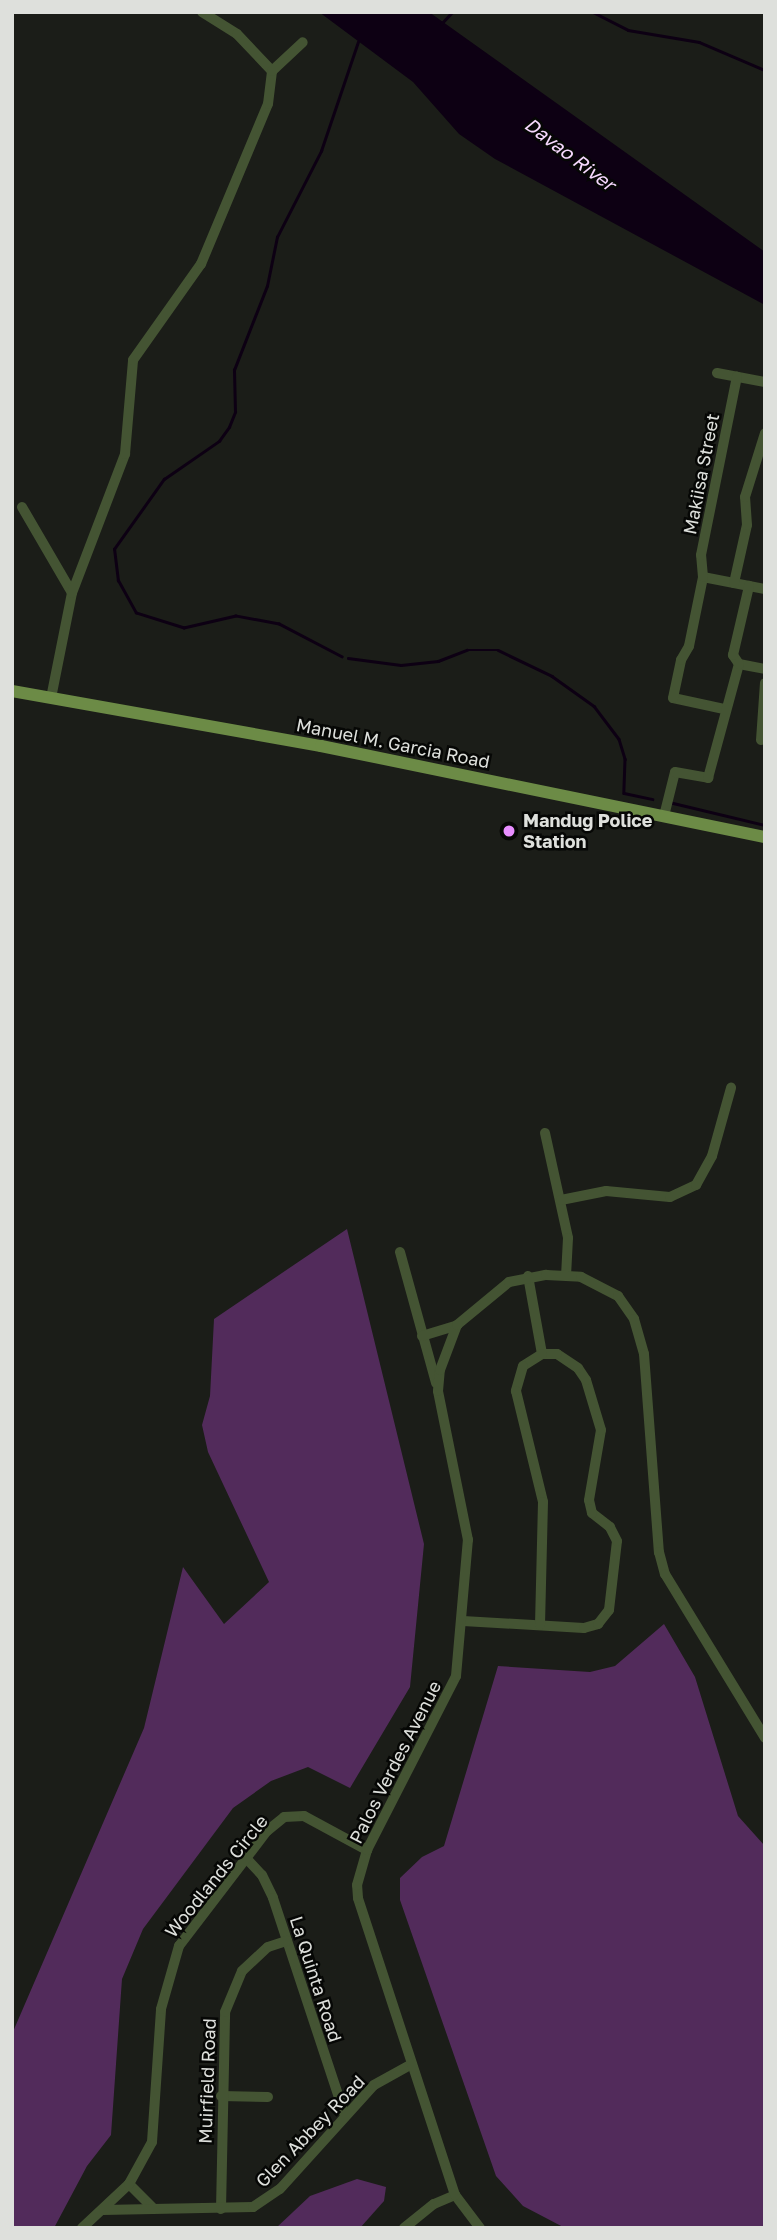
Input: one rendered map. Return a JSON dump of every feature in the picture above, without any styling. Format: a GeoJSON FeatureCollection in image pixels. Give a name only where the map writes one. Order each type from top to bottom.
{"type":"FeatureCollection","features":[{"type":"Feature","properties":{"kind":"main road","name":"Manuel M. Garcia Road"},"geometry":{"type":"LineString","coordinates":[[12,691],[321,746],[765,837]]}},
{"type":"Feature","properties":{"kind":"street"},"geometry":{"type":"LineString","coordinates":[[202,12],[237,34],[272,71]]}},
{"type":"Feature","properties":{"kind":"street"},"geometry":{"type":"LineString","coordinates":[[51,698],[72,593],[125,454],[133,360],[201,264],[268,104],[272,71],[303,42]]}},
{"type":"Feature","properties":{"kind":"street"},"geometry":{"type":"LineString","coordinates":[[717,373],[765,382]]}},
{"type":"Feature","properties":{"kind":"street","name":"Makiisa Street"},"geometry":{"type":"LineString","coordinates":[[724,709],[673,698],[703,577],[701,555],[737,377]]}},
{"type":"Feature","properties":{"kind":"street"},"geometry":{"type":"LineString","coordinates":[[734,583],[747,526],[745,497],[765,433]]}},
{"type":"Feature","properties":{"kind":"street"},"geometry":{"type":"LineString","coordinates":[[22,507],[72,593]]}},
{"type":"Feature","properties":{"kind":"street"},"geometry":{"type":"LineString","coordinates":[[703,577],[765,589]]}},
{"type":"Feature","properties":{"kind":"street"},"geometry":{"type":"LineString","coordinates":[[664,816],[675,772],[708,778],[724,709],[730,704],[738,664],[733,655],[748,586]]}},
{"type":"Feature","properties":{"kind":"street"},"geometry":{"type":"LineString","coordinates":[[738,664],[765,669]]}},
{"type":"Feature","properties":{"kind":"street"},"geometry":{"type":"LineString","coordinates":[[761,740],[765,683]]}},
{"type":"Feature","properties":{"kind":"street"},"geometry":{"type":"LineString","coordinates":[[561,1200],[606,1191],[670,1197],[696,1185],[712,1156],[731,1088]]}},
{"type":"Feature","properties":{"kind":"street"},"geometry":{"type":"LineString","coordinates":[[545,1133],[568,1238],[566,1275]]}},
{"type":"Feature","properties":{"kind":"street"},"geometry":{"type":"LineString","coordinates":[[400,1252],[438,1391]]}},
{"type":"Feature","properties":{"kind":"street","name":"Palos Verdes Avenue"},"geometry":{"type":"LineString","coordinates":[[480,2228],[455,2195],[358,1898],[367,1850],[451,1693],[463,1621],[466,1528],[438,1391],[440,1370],[457,1325],[488,1296],[528,1276],[566,1275],[607,1288],[634,1319],[644,1354],[659,1552],[665,1574],[765,1738]]}},
{"type":"Feature","properties":{"kind":"street"},"geometry":{"type":"LineString","coordinates":[[528,1276],[542,1353]]}},
{"type":"Feature","properties":{"kind":"street"},"geometry":{"type":"LineString","coordinates":[[422,1336],[457,1325]]}},
{"type":"Feature","properties":{"kind":"street"},"geometry":{"type":"LineString","coordinates":[[463,1621],[568,1629],[598,1624],[613,1597],[617,1541],[590,1507],[601,1430],[586,1380],[566,1359],[542,1353],[523,1366],[516,1391],[543,1502],[540,1625]]}},
{"type":"Feature","properties":{"kind":"street","name":"Woodlands Circle"},"geometry":{"type":"LineString","coordinates":[[82,2228],[129,2183],[152,2142],[161,2009],[174,1955],[246,1858],[267,1831],[293,1815],[304,1816],[367,1850]]}},
{"type":"Feature","properties":{"kind":"street","name":"La Quinta Road"},"geometry":{"type":"LineString","coordinates":[[246,1858],[268,1886],[345,2116]]}},
{"type":"Feature","properties":{"kind":"street","name":"Muirfield Road"},"geometry":{"type":"LineString","coordinates":[[220,2209],[222,2031],[232,1988],[257,1954],[287,1941]]}},
{"type":"Feature","properties":{"kind":"street","name":"Glen Abbey Road"},"geometry":{"type":"LineString","coordinates":[[103,2210],[253,2207],[268,2200],[374,2085],[412,2064]]}},
{"type":"Feature","properties":{"kind":"street"},"geometry":{"type":"LineString","coordinates":[[221,2096],[268,2097]]}},
{"type":"Feature","properties":{"kind":"street"},"geometry":{"type":"LineString","coordinates":[[129,2183],[154,2209]]}},
{"type":"Feature","properties":{"kind":"street"},"geometry":{"type":"LineString","coordinates":[[404,2228],[434,2203],[455,2195]]}},
{"type":"Feature","properties":{"kind":"shaded area"},"geometry":{"type":"Polygon","coordinates":[[[347,1229],[424,1544],[410,1687],[350,1788],[308,1767],[271,1781],[233,1808],[143,1929],[122,1979],[111,2135],[87,2166],[54,2228],[12,2228],[12,2034],[144,1728],[183,1567],[224,1624],[269,1582],[208,1452],[202,1425],[210,1396],[214,1319],[347,1229]]]}},
{"type":"Feature","properties":{"kind":"shaded area"},"geometry":{"type":"Polygon","coordinates":[[[664,1624],[695,1677],[738,1816],[765,1846],[765,2228],[565,2228],[523,2206],[496,2176],[400,1900],[400,1878],[422,1857],[444,1846],[498,1666],[590,1672],[615,1666],[664,1624]]]}},
{"type":"Feature","properties":{"kind":"shaded area"},"geometry":{"type":"Polygon","coordinates":[[[357,2179],[386,2187],[384,2201],[360,2228],[276,2228],[310,2196],[357,2179]]]}},
{"type":"Feature","properties":{"kind":"water","name":"Davao River"},"geometry":{"type":"Polygon","coordinates":[[[319,12],[429,12],[765,252],[765,305],[495,159],[459,134],[413,82],[319,12]]]}},
{"type":"Feature","properties":{"kind":"waterway"},"geometry":{"type":"LineString","coordinates":[[441,24],[452,12]]}},
{"type":"Feature","properties":{"kind":"waterway"},"geometry":{"type":"LineString","coordinates":[[593,12],[628,30],[699,42],[765,70]]}},
{"type":"Feature","properties":{"kind":"waterway"},"geometry":{"type":"LineString","coordinates":[[342,657],[279,624],[236,616],[184,628],[136,613],[118,581],[114,549],[164,479],[219,441],[229,427],[235,412],[234,370],[267,286],[277,237],[321,151],[358,42]]}},
{"type":"Feature","properties":{"kind":"waterway"},"geometry":{"type":"LineString","coordinates":[[348,658],[401,665],[438,661],[467,650],[498,650],[552,676],[594,706],[619,739],[625,759],[624,793],[652,799]]}},
{"type":"Feature","properties":{"kind":"waterway"},"geometry":{"type":"LineString","coordinates":[[669,802],[765,825]]}},
{"type":"Feature","properties":{"kind":"place","name":"Mandug Police Station"},"geometry":{"type":"Point","coordinates":[509,831]}}]}
